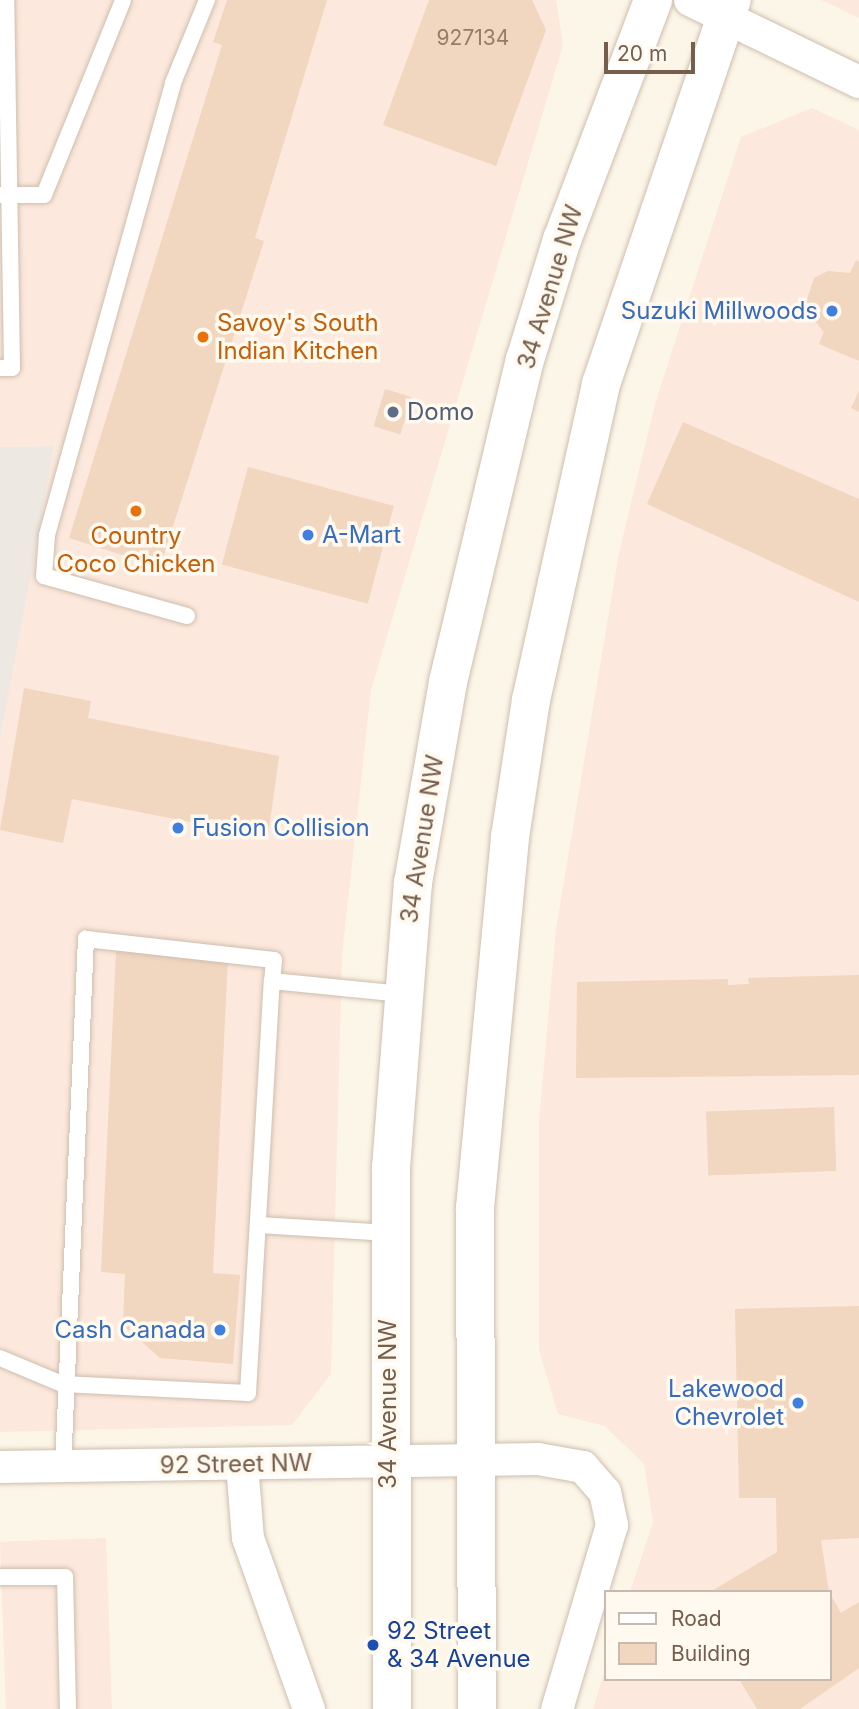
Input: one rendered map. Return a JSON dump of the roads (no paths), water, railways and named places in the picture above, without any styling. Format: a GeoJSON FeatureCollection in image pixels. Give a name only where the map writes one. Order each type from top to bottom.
{"type":"FeatureCollection","features":[{"type":"Feature","properties":{"kind":"main road","name":"34 Avenue NW"},"geometry":{"type":"LineString","coordinates":[[392,1709],[387,1462],[389,1233],[402,993],[438,732],[481,533],[562,240],[653,0]]}},
{"type":"Feature","properties":{"kind":"main road"},"geometry":{"type":"LineString","coordinates":[[477,1709],[471,1461],[480,1121],[497,939],[531,700],[601,384],[728,9]]}},
{"type":"Feature","properties":{"kind":"street"},"geometry":{"type":"LineString","coordinates":[[690,0],[728,9],[859,82]]}},
{"type":"Feature","properties":{"kind":"street"},"geometry":{"type":"LineString","coordinates":[[471,1461],[559,1460],[583,1467],[606,1492],[610,1538],[557,1709]]}},
{"type":"Feature","properties":{"kind":"street","name":"92 Street NW"},"geometry":{"type":"LineString","coordinates":[[0,1467],[471,1461]]}},
{"type":"Feature","properties":{"kind":"street"},"geometry":{"type":"LineString","coordinates":[[242,1464],[247,1538],[309,1709]]}},
{"type":"Feature","properties":{"kind":"lane"},"geometry":{"type":"LineString","coordinates":[[0,368],[12,368],[5,277],[6,0]]}},
{"type":"Feature","properties":{"kind":"lane"},"geometry":{"type":"LineString","coordinates":[[5,195],[44,195],[122,0]]}},
{"type":"Feature","properties":{"kind":"lane"},"geometry":{"type":"LineString","coordinates":[[187,616],[44,576],[47,535],[173,83],[207,0]]}},
{"type":"Feature","properties":{"kind":"lane"},"geometry":{"type":"LineString","coordinates":[[0,1359],[62,1384],[248,1393],[274,960],[86,939],[62,1384],[63,1466]]}},
{"type":"Feature","properties":{"kind":"lane"},"geometry":{"type":"LineString","coordinates":[[272,981],[402,993]]}},
{"type":"Feature","properties":{"kind":"lane"},"geometry":{"type":"LineString","coordinates":[[259,1225],[389,1233]]}},
{"type":"Feature","properties":{"kind":"lane"},"geometry":{"type":"LineString","coordinates":[[0,1577],[65,1577],[68,1709]]}},
{"type":"Feature","properties":{"kind":"place","name":"Suzuki Millwoods"},"geometry":{"type":"Point","coordinates":[832,311]}},
{"type":"Feature","properties":{"kind":"place","name":"Savoy's South Indian Kitchen"},"geometry":{"type":"Point","coordinates":[203,337]}},
{"type":"Feature","properties":{"kind":"place","name":"Domo"},"geometry":{"type":"Point","coordinates":[393,412]}},
{"type":"Feature","properties":{"kind":"place","name":"Country Coco Chicken"},"geometry":{"type":"Point","coordinates":[136,511]}},
{"type":"Feature","properties":{"kind":"place","name":"A-Mart"},"geometry":{"type":"Point","coordinates":[308,535]}},
{"type":"Feature","properties":{"kind":"place","name":"Fusion Collision"},"geometry":{"type":"Point","coordinates":[178,828]}},
{"type":"Feature","properties":{"kind":"place","name":"Cash Canada"},"geometry":{"type":"Point","coordinates":[220,1330]}},
{"type":"Feature","properties":{"kind":"place","name":"Lakewood Chevrolet"},"geometry":{"type":"Point","coordinates":[798,1403]}},
{"type":"Feature","properties":{"kind":"place","name":"92 Street & 34 Avenue"},"geometry":{"type":"Point","coordinates":[373,1645]}}]}
